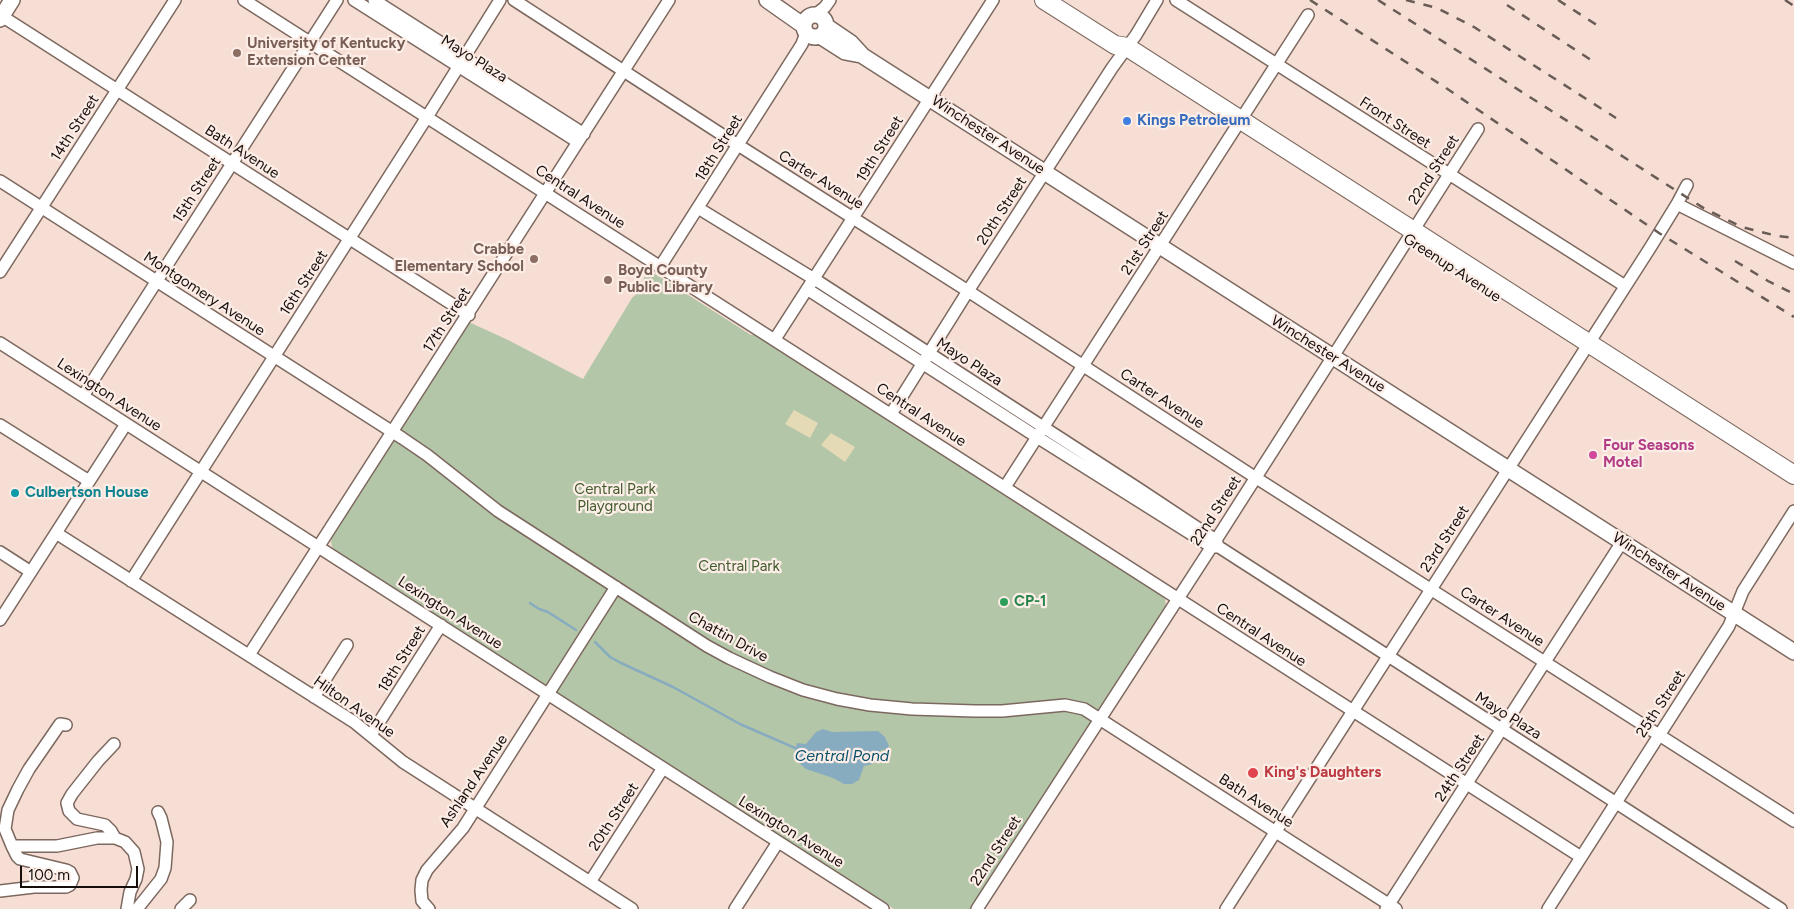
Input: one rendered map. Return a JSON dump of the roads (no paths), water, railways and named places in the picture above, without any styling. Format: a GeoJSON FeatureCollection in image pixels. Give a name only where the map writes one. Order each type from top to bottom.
{"type":"FeatureCollection","features":[{"type":"Feature","properties":{"kind":"highway","name":"Greenup Avenue"},"geometry":{"type":"LineString","coordinates":[[1044,0],[1585,347],[1794,486]]}},
{"type":"Feature","properties":{"kind":"highway","name":"Greenup Avenue"},"geometry":{"type":"LineString","coordinates":[[1585,347],[1794,475]]}},
{"type":"Feature","properties":{"kind":"main road"},"geometry":{"type":"LineString","coordinates":[[1,16],[12,0]]}},
{"type":"Feature","properties":{"kind":"main road","name":"Winchester Avenue"},"geometry":{"type":"LineString","coordinates":[[766,0],[850,43],[863,56],[1794,652]]}},
{"type":"Feature","properties":{"kind":"main road","name":"Winchester Avenue"},"geometry":{"type":"LineString","coordinates":[[782,0],[816,24]]}},
{"type":"Feature","properties":{"kind":"street","name":"14th Street"},"geometry":{"type":"LineString","coordinates":[[0,272],[175,0]]}},
{"type":"Feature","properties":{"kind":"street","name":"Central Avenue"},"geometry":{"type":"LineString","coordinates":[[244,0],[1581,857]]}},
{"type":"Feature","properties":{"kind":"street","name":"15th Street"},"geometry":{"type":"LineString","coordinates":[[83,396],[337,0]]}},
{"type":"Feature","properties":{"kind":"street","name":"Mayo Plaza"},"geometry":{"type":"LineString","coordinates":[[354,0],[462,63],[581,138]]}},
{"type":"Feature","properties":{"kind":"street","name":"Mayo Plaza"},"geometry":{"type":"LineString","coordinates":[[374,0],[462,63]]}},
{"type":"Feature","properties":{"kind":"street","name":"16th Street"},"geometry":{"type":"LineString","coordinates":[[131,581],[428,117],[500,0]]}},
{"type":"Feature","properties":{"kind":"street","name":"Carter Avenue"},"geometry":{"type":"LineString","coordinates":[[514,0],[1256,478],[1794,821]]}},
{"type":"Feature","properties":{"kind":"street","name":"17th Street"},"geometry":{"type":"LineString","coordinates":[[249,655],[469,315],[669,0]]}},
{"type":"Feature","properties":{"kind":"street","name":"19th Street"},"geometry":{"type":"LineString","coordinates":[[775,339],[993,0]]}},
{"type":"Feature","properties":{"kind":"street","name":"20th Street"},"geometry":{"type":"LineString","coordinates":[[891,414],[1121,50],[1157,0]]}},
{"type":"Feature","properties":{"kind":"street","name":"Front Street"},"geometry":{"type":"LineString","coordinates":[[1176,0],[1625,286]]}},
{"type":"Feature","properties":{"kind":"street","name":"21st Street"},"geometry":{"type":"LineString","coordinates":[[1005,487],[1308,14]]}},
{"type":"Feature","properties":{"kind":"street","name":"Bath Avenue"},"geometry":{"type":"LineString","coordinates":[[1,16],[469,315]]}},
{"type":"Feature","properties":{"kind":"street","name":"18th Street"},"geometry":{"type":"LineString","coordinates":[[660,267],[816,24]]}},
{"type":"Feature","properties":{"kind":"street","name":"22nd Street"},"geometry":{"type":"LineString","coordinates":[[978,909],[1177,598],[1216,545],[1256,478],[1478,128]]}},
{"type":"Feature","properties":{"kind":"street","name":"Montgomery Avenue"},"geometry":{"type":"LineString","coordinates":[[0,181],[392,432]]}},
{"type":"Feature","properties":{"kind":"street","name":"23rd Street"},"geometry":{"type":"LineString","coordinates":[[1226,909],[1625,286],[1687,185]]}},
{"type":"Feature","properties":{"kind":"street"},"geometry":{"type":"LineString","coordinates":[[1677,204],[1794,263]]}},
{"type":"Feature","properties":{"kind":"street","name":"Mayo Plaza"},"geometry":{"type":"LineString","coordinates":[[698,208],[810,285],[925,358],[1044,427],[1140,489],[1216,545]]}},
{"type":"Feature","properties":{"kind":"street","name":"Lexington Avenue"},"geometry":{"type":"LineString","coordinates":[[0,343],[884,909]]}},
{"type":"Feature","properties":{"kind":"street","name":"Mayo Plaza"},"geometry":{"type":"LineString","coordinates":[[925,358],[1037,437],[1216,545],[1781,909]]}},
{"type":"Feature","properties":{"kind":"street"},"geometry":{"type":"LineString","coordinates":[[0,620],[126,424]]}},
{"type":"Feature","properties":{"kind":"street"},"geometry":{"type":"LineString","coordinates":[[0,425],[89,481]]}},
{"type":"Feature","properties":{"kind":"street","name":"Chattin Drive"},"geometry":{"type":"LineString","coordinates":[[392,432],[427,455],[498,511],[616,588],[729,658],[770,678],[821,695],[862,704],[912,709],[993,711],[1065,705],[1084,709],[1100,719]]}},
{"type":"Feature","properties":{"kind":"street","name":"25th Street"},"geometry":{"type":"LineString","coordinates":[[1548,909],[1729,626],[1743,591],[1794,511]]}},
{"type":"Feature","properties":{"kind":"street","name":"Hilton Avenue"},"geometry":{"type":"LineString","coordinates":[[56,533],[354,722],[403,762],[632,909]]}},
{"type":"Feature","properties":{"kind":"street","name":"24th Street"},"geometry":{"type":"LineString","coordinates":[[1390,908],[1622,542]]}},
{"type":"Feature","properties":{"kind":"street"},"geometry":{"type":"LineString","coordinates":[[0,552],[32,572]]}},
{"type":"Feature","properties":{"kind":"street","name":"Ashland Avenue"},"geometry":{"type":"LineString","coordinates":[[429,909],[422,901],[422,880],[427,870],[463,828],[616,588]]}},
{"type":"Feature","properties":{"kind":"street","name":"18th Street"},"geometry":{"type":"LineString","coordinates":[[371,735],[441,625]]}},
{"type":"Feature","properties":{"kind":"street"},"geometry":{"type":"LineString","coordinates":[[314,697],[347,645]]}},
{"type":"Feature","properties":{"kind":"street","name":"Bath Avenue"},"geometry":{"type":"LineString","coordinates":[[1100,719],[1390,908]]}},
{"type":"Feature","properties":{"kind":"street"},"geometry":{"type":"LineString","coordinates":[[0,891],[34,887],[66,887],[70,885],[73,878],[70,872],[66,870],[20,859],[12,846],[6,829],[8,810],[29,769],[60,724],[66,725]]}},
{"type":"Feature","properties":{"kind":"street"},"geometry":{"type":"LineString","coordinates":[[114,744],[82,780],[67,803],[70,814],[77,819],[105,825],[115,838]]}},
{"type":"Feature","properties":{"kind":"street","name":"20th Street"},"geometry":{"type":"LineString","coordinates":[[590,882],[663,768]]}},
{"type":"Feature","properties":{"kind":"street"},"geometry":{"type":"LineString","coordinates":[[137,909],[161,879],[165,868],[167,842],[158,812]]}},
{"type":"Feature","properties":{"kind":"street"},"geometry":{"type":"LineString","coordinates":[[12,846],[56,846],[109,837],[125,842],[130,846],[136,857],[138,869],[130,892],[127,909]]}},
{"type":"Feature","properties":{"kind":"street"},"geometry":{"type":"LineString","coordinates":[[735,909],[778,842]]}},
{"type":"Feature","properties":{"kind":"street"},"geometry":{"type":"LineString","coordinates":[[182,909],[190,900]]}},
{"type":"Feature","properties":{"kind":"water","name":"Central Pond"},"geometry":{"type":"Polygon","coordinates":[[[823,729],[832,732],[878,731],[885,737],[889,746],[887,749],[881,750],[872,764],[864,766],[859,780],[852,784],[844,784],[833,778],[806,769],[793,758],[797,743],[806,744],[816,732],[823,729]]]}},
{"type":"Feature","properties":{"kind":"waterway"},"geometry":{"type":"LineString","coordinates":[[530,603],[576,630]]}},
{"type":"Feature","properties":{"kind":"waterway"},"geometry":{"type":"LineString","coordinates":[[595,642],[610,657],[621,663],[673,687],[740,724],[795,748]]}},
{"type":"Feature","properties":{"kind":"railway"},"geometry":{"type":"LineString","coordinates":[[1310,0],[1446,88],[1659,233],[1794,317]]}},
{"type":"Feature","properties":{"kind":"railway"},"geometry":{"type":"LineString","coordinates":[[1378,0],[1705,209],[1742,227],[1777,236],[1794,238]]}},
{"type":"Feature","properties":{"kind":"railway"},"geometry":{"type":"LineString","coordinates":[[1406,0],[1437,8],[1474,27],[1616,118]]}},
{"type":"Feature","properties":{"kind":"railway"},"geometry":{"type":"LineString","coordinates":[[1558,0],[1603,29]]}},
{"type":"Feature","properties":{"kind":"railway"},"geometry":{"type":"LineString","coordinates":[[1785,0],[1794,6]]}},
{"type":"Feature","properties":{"kind":"railway"},"geometry":{"type":"LineString","coordinates":[[1507,5],[1594,62]]}},
{"type":"Feature","properties":{"kind":"railway"},"geometry":{"type":"LineString","coordinates":[[1735,261],[1794,294]]}},
{"type":"Feature","properties":{"kind":"place","name":"University of Kentucky Extension Center"},"geometry":{"type":"Point","coordinates":[237,53]}},
{"type":"Feature","properties":{"kind":"place","name":"Kings Petroleum"},"geometry":{"type":"Point","coordinates":[1127,121]}},
{"type":"Feature","properties":{"kind":"place","name":"Crabbe Elementary School"},"geometry":{"type":"Point","coordinates":[534,259]}},
{"type":"Feature","properties":{"kind":"place","name":"Boyd County Public Library"},"geometry":{"type":"Point","coordinates":[608,280]}},
{"type":"Feature","properties":{"kind":"place","name":"Four Seasons Motel"},"geometry":{"type":"Point","coordinates":[1593,455]}},
{"type":"Feature","properties":{"kind":"place","name":"Culbertson House"},"geometry":{"type":"Point","coordinates":[15,493]}},
{"type":"Feature","properties":{"kind":"place","name":"CP-1"},"geometry":{"type":"Point","coordinates":[1004,602]}},
{"type":"Feature","properties":{"kind":"place","name":"King's Daughters"},"geometry":{"type":"Point","coordinates":[1253,773]}},
{"type":"Feature","properties":{"kind":"park label","name":"Central Park Playground"},"geometry":{"type":"Point","coordinates":[615,498]}},
{"type":"Feature","properties":{"kind":"park label","name":"Central Park"},"geometry":{"type":"Point","coordinates":[739,567]}}]}
